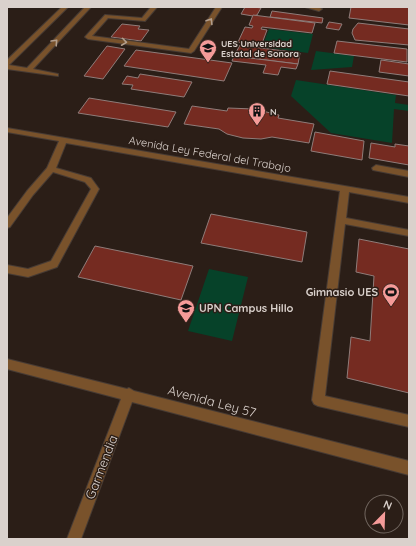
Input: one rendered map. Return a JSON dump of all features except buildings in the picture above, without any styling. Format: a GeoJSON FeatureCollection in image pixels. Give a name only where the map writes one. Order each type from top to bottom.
{"type":"FeatureCollection","features":[{"type":"Feature","properties":{"kind":"street"},"geometry":{"type":"LineString","coordinates":[[7,64],[65,7]]}},
{"type":"Feature","properties":{"kind":"street"},"geometry":{"type":"LineString","coordinates":[[28,70],[88,7]]}},
{"type":"Feature","properties":{"kind":"street"},"geometry":{"type":"LineString","coordinates":[[154,7],[143,20],[106,16],[88,37],[191,51],[219,7]]}},
{"type":"Feature","properties":{"kind":"street"},"geometry":{"type":"LineString","coordinates":[[308,7],[319,9]]}},
{"type":"Feature","properties":{"kind":"street"},"geometry":{"type":"LineString","coordinates":[[7,67],[56,75]]}},
{"type":"Feature","properties":{"kind":"street","name":"Avenida Ley Federal del Trabajo"},"geometry":{"type":"LineString","coordinates":[[8,132],[63,140],[409,200]]}},
{"type":"Feature","properties":{"kind":"street"},"geometry":{"type":"LineString","coordinates":[[7,225],[30,193],[51,169],[63,140]]}},
{"type":"Feature","properties":{"kind":"street"},"geometry":{"type":"LineString","coordinates":[[376,168],[409,174]]}},
{"type":"Feature","properties":{"kind":"street"},"geometry":{"type":"LineString","coordinates":[[7,269],[28,273],[54,264],[95,190],[88,180],[51,169]]}},
{"type":"Feature","properties":{"kind":"street"},"geometry":{"type":"LineString","coordinates":[[345,190],[318,400],[409,422]]}},
{"type":"Feature","properties":{"kind":"street"},"geometry":{"type":"LineString","coordinates":[[341,220],[409,233]]}},
{"type":"Feature","properties":{"kind":"street","name":"Avenida Ley 57"},"geometry":{"type":"LineString","coordinates":[[7,364],[129,394],[409,468]]}},
{"type":"Feature","properties":{"kind":"street","name":"Garmendia"},"geometry":{"type":"LineString","coordinates":[[74,539],[129,394]]}},
{"type":"Feature","properties":{"kind":"green space"},"geometry":{"type":"Polygon","coordinates":[[[269,29],[313,34],[308,53],[262,47],[269,29]]]}},
{"type":"Feature","properties":{"kind":"green space"},"geometry":{"type":"Polygon","coordinates":[[[316,51],[354,56],[352,67],[311,70],[316,51]]]}},
{"type":"Feature","properties":{"kind":"green space"},"geometry":{"type":"Polygon","coordinates":[[[296,80],[396,95],[395,103],[409,105],[409,111],[394,109],[392,143],[331,133],[291,96],[296,80]]]}},
{"type":"Feature","properties":{"kind":"green space"},"geometry":{"type":"Polygon","coordinates":[[[209,269],[248,277],[232,341],[188,331],[209,269]]]}},
{"type":"Feature","properties":{"kind":"place","name":"UES Universidad Estatal de Sonora"},"geometry":{"type":"Point","coordinates":[208,63]}},
{"type":"Feature","properties":{"kind":"place","name":"N"},"geometry":{"type":"Point","coordinates":[257,126]}},
{"type":"Feature","properties":{"kind":"place","name":"Gimnasio UES"},"geometry":{"type":"Point","coordinates":[391,307]}},
{"type":"Feature","properties":{"kind":"place","name":"UPN Campus Hillo"},"geometry":{"type":"Point","coordinates":[186,323]}}]}
